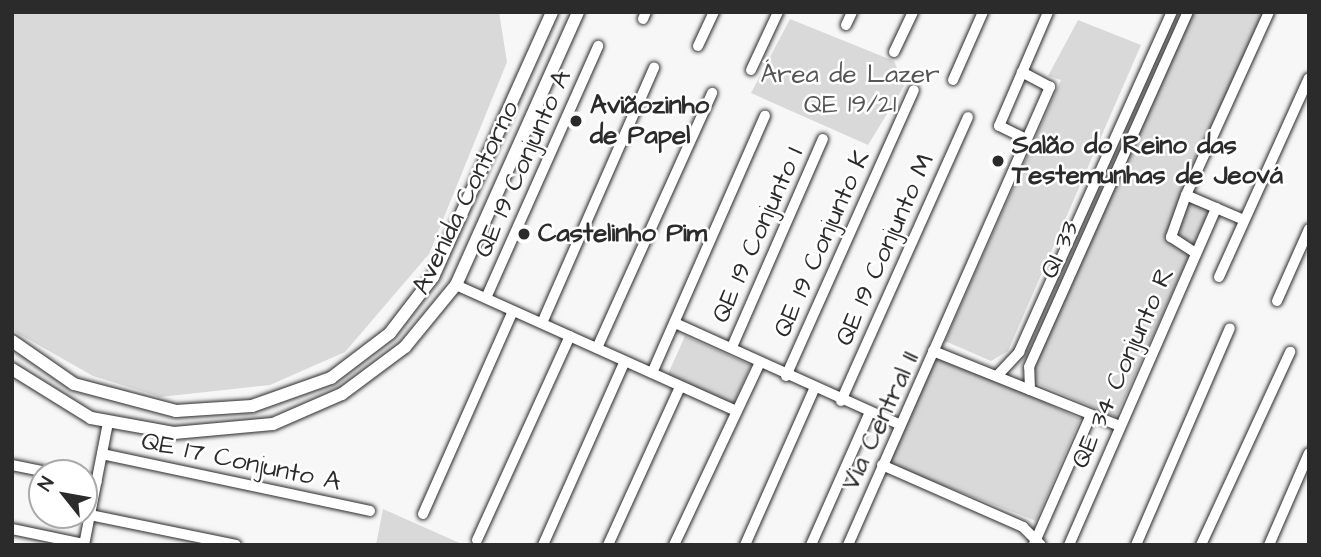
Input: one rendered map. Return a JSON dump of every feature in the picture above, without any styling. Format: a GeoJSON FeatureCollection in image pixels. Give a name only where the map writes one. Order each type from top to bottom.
{"type":"FeatureCollection","features":[{"type":"Feature","properties":{"kind":"main road","name":"Avenida Contorno"},"geometry":{"type":"LineString","coordinates":[[12,341],[75,384],[153,408],[236,409],[309,388],[362,358],[411,310],[455,231],[552,12]]}},
{"type":"Feature","properties":{"kind":"main road","name":"Avenida Contorno"},"geometry":{"type":"LineString","coordinates":[[12,369],[65,404],[108,423],[148,430],[224,432],[295,418],[369,376],[428,324],[456,285],[578,12]]}},
{"type":"Feature","properties":{"kind":"main road"},"geometry":{"type":"LineString","coordinates":[[455,231],[470,230],[475,244]]}},
{"type":"Feature","properties":{"kind":"main road"},"geometry":{"type":"LineString","coordinates":[[411,310],[417,321],[428,324]]}},
{"type":"Feature","properties":{"kind":"main road"},"geometry":{"type":"LineString","coordinates":[[65,404],[64,394],[75,384]]}},
{"type":"Feature","properties":{"kind":"main road"},"geometry":{"type":"LineString","coordinates":[[148,430],[158,422],[153,408]]}},
{"type":"Feature","properties":{"kind":"street"},"geometry":{"type":"LineString","coordinates":[[698,47],[714,12]]}},
{"type":"Feature","properties":{"kind":"street"},"geometry":{"type":"LineString","coordinates":[[751,70],[778,12]]}},
{"type":"Feature","properties":{"kind":"street"},"geometry":{"type":"LineString","coordinates":[[846,25],[852,12]]}},
{"type":"Feature","properties":{"kind":"street"},"geometry":{"type":"LineString","coordinates":[[894,52],[913,12]]}},
{"type":"Feature","properties":{"kind":"street"},"geometry":{"type":"LineString","coordinates":[[953,80],[983,12]]}},
{"type":"Feature","properties":{"kind":"street"},"geometry":{"type":"LineString","coordinates":[[1026,139],[999,126],[1048,12]]}},
{"type":"Feature","properties":{"kind":"street","name":"QI 33"},"geometry":{"type":"LineString","coordinates":[[997,376],[1019,352],[1172,12]]}},
{"type":"Feature","properties":{"kind":"street","name":"QI 33"},"geometry":{"type":"LineString","coordinates":[[1030,390],[1029,367],[1188,12]]}},
{"type":"Feature","properties":{"kind":"street"},"geometry":{"type":"LineString","coordinates":[[1196,253],[1171,237],[1186,195],[1269,12]]}},
{"type":"Feature","properties":{"kind":"street","name":"QE 19 Conjunto A"},"geometry":{"type":"LineString","coordinates":[[486,298],[598,46]]}},
{"type":"Feature","properties":{"kind":"street"},"geometry":{"type":"LineString","coordinates":[[542,323],[654,68]]}},
{"type":"Feature","properties":{"kind":"street"},"geometry":{"type":"LineString","coordinates":[[933,351],[1050,87],[1022,72]]}},
{"type":"Feature","properties":{"kind":"street"},"geometry":{"type":"LineString","coordinates":[[1219,277],[1309,78]]}},
{"type":"Feature","properties":{"kind":"street","name":"QE 19 Conjunto K"},"geometry":{"type":"LineString","coordinates":[[786,376],[914,90]]}},
{"type":"Feature","properties":{"kind":"street"},"geometry":{"type":"LineString","coordinates":[[597,348],[712,93]]}},
{"type":"Feature","properties":{"kind":"street"},"geometry":{"type":"LineString","coordinates":[[652,373],[765,116]]}},
{"type":"Feature","properties":{"kind":"street","name":"QE 19 Conjunto M"},"geometry":{"type":"LineString","coordinates":[[841,401],[968,117]]}},
{"type":"Feature","properties":{"kind":"street","name":"QE 19 Conjunto I"},"geometry":{"type":"LineString","coordinates":[[732,347],[823,139]]}},
{"type":"Feature","properties":{"kind":"street"},"geometry":{"type":"LineString","coordinates":[[1186,195],[1244,220]]}},
{"type":"Feature","properties":{"kind":"street","name":"QE 34 Conjunto R"},"geometry":{"type":"LineString","coordinates":[[1069,545],[1216,208]]}},
{"type":"Feature","properties":{"kind":"street"},"geometry":{"type":"LineString","coordinates":[[1277,302],[1309,229]]}},
{"type":"Feature","properties":{"kind":"street"},"geometry":{"type":"LineString","coordinates":[[456,285],[736,411]]}},
{"type":"Feature","properties":{"kind":"street"},"geometry":{"type":"LineString","coordinates":[[1046,290],[1062,298]]}},
{"type":"Feature","properties":{"kind":"street"},"geometry":{"type":"LineString","coordinates":[[424,514],[513,310]]}},
{"type":"Feature","properties":{"kind":"street"},"geometry":{"type":"LineString","coordinates":[[676,323],[732,347],[759,364],[899,424]]}},
{"type":"Feature","properties":{"kind":"street"},"geometry":{"type":"LineString","coordinates":[[1136,545],[1230,328]]}},
{"type":"Feature","properties":{"kind":"street"},"geometry":{"type":"LineString","coordinates":[[477,540],[570,336]]}},
{"type":"Feature","properties":{"kind":"street","name":"Via Central II"},"geometry":{"type":"LineString","coordinates":[[848,545],[933,351],[1090,417],[1120,426]]}},
{"type":"Feature","properties":{"kind":"street"},"geometry":{"type":"LineString","coordinates":[[1201,545],[1290,352]]}},
{"type":"Feature","properties":{"kind":"street"},"geometry":{"type":"LineString","coordinates":[[543,545],[625,361]]}},
{"type":"Feature","properties":{"kind":"street"},"geometry":{"type":"LineString","coordinates":[[674,545],[759,364]]}},
{"type":"Feature","properties":{"kind":"street"},"geometry":{"type":"LineString","coordinates":[[608,545],[680,387]]}},
{"type":"Feature","properties":{"kind":"street"},"geometry":{"type":"LineString","coordinates":[[745,545],[814,388]]}},
{"type":"Feature","properties":{"kind":"street"},"geometry":{"type":"LineString","coordinates":[[811,545],[870,412]]}},
{"type":"Feature","properties":{"kind":"street"},"geometry":{"type":"LineString","coordinates":[[882,465],[1023,527],[1037,543],[1090,417]]}},
{"type":"Feature","properties":{"kind":"street"},"geometry":{"type":"LineString","coordinates":[[98,476],[108,423]]}},
{"type":"Feature","properties":{"kind":"street"},"geometry":{"type":"LineString","coordinates":[[1269,545],[1309,453]]}},
{"type":"Feature","properties":{"kind":"street","name":"QE 17 Conjunto A"},"geometry":{"type":"LineString","coordinates":[[102,454],[370,511]]}},
{"type":"Feature","properties":{"kind":"street"},"geometry":{"type":"LineString","coordinates":[[98,517],[236,545]]}},
{"type":"Feature","properties":{"kind":"street"},"geometry":{"type":"LineString","coordinates":[[12,528],[84,544]]}},
{"type":"Feature","properties":{"kind":"green space"},"geometry":{"type":"Polygon","coordinates":[[[12,12],[499,12],[507,62],[429,254],[345,352],[270,385],[160,397],[93,376],[12,330],[12,12]]]}},
{"type":"Feature","properties":{"kind":"green space"},"geometry":{"type":"Polygon","coordinates":[[[1193,12],[1264,12],[1180,197],[1210,209],[1116,417],[1034,382],[1033,368],[1193,12]]]}},
{"type":"Feature","properties":{"kind":"green space","name":"Área de Lazer QE 19/21"},"geometry":{"type":"Polygon","coordinates":[[[790,19],[894,61],[904,86],[868,145],[751,93],[790,19]]]}},
{"type":"Feature","properties":{"kind":"green space"},"geometry":{"type":"Polygon","coordinates":[[[1078,20],[1141,45],[1008,351],[991,361],[945,341],[1061,80],[1048,76],[1078,20]]]}},
{"type":"Feature","properties":{"kind":"green space"},"geometry":{"type":"Polygon","coordinates":[[[685,336],[751,365],[733,405],[668,375],[685,336]]]}},
{"type":"Feature","properties":{"kind":"green space"},"geometry":{"type":"Polygon","coordinates":[[[942,353],[1080,419],[1036,521],[890,465],[887,458],[932,356],[942,353]]]}},
{"type":"Feature","properties":{"kind":"green space"},"geometry":{"type":"Polygon","coordinates":[[[383,509],[464,545],[376,545],[383,509]]]}},
{"type":"Feature","properties":{"kind":"place","name":"Aviãozinho de Papel"},"geometry":{"type":"Point","coordinates":[576,121]}},
{"type":"Feature","properties":{"kind":"place","name":"Salão do Reino das Testemunhas de Jeová"},"geometry":{"type":"Point","coordinates":[998,161]}},
{"type":"Feature","properties":{"kind":"place","name":"Castelinho Pim"},"geometry":{"type":"Point","coordinates":[524,234]}}]}
